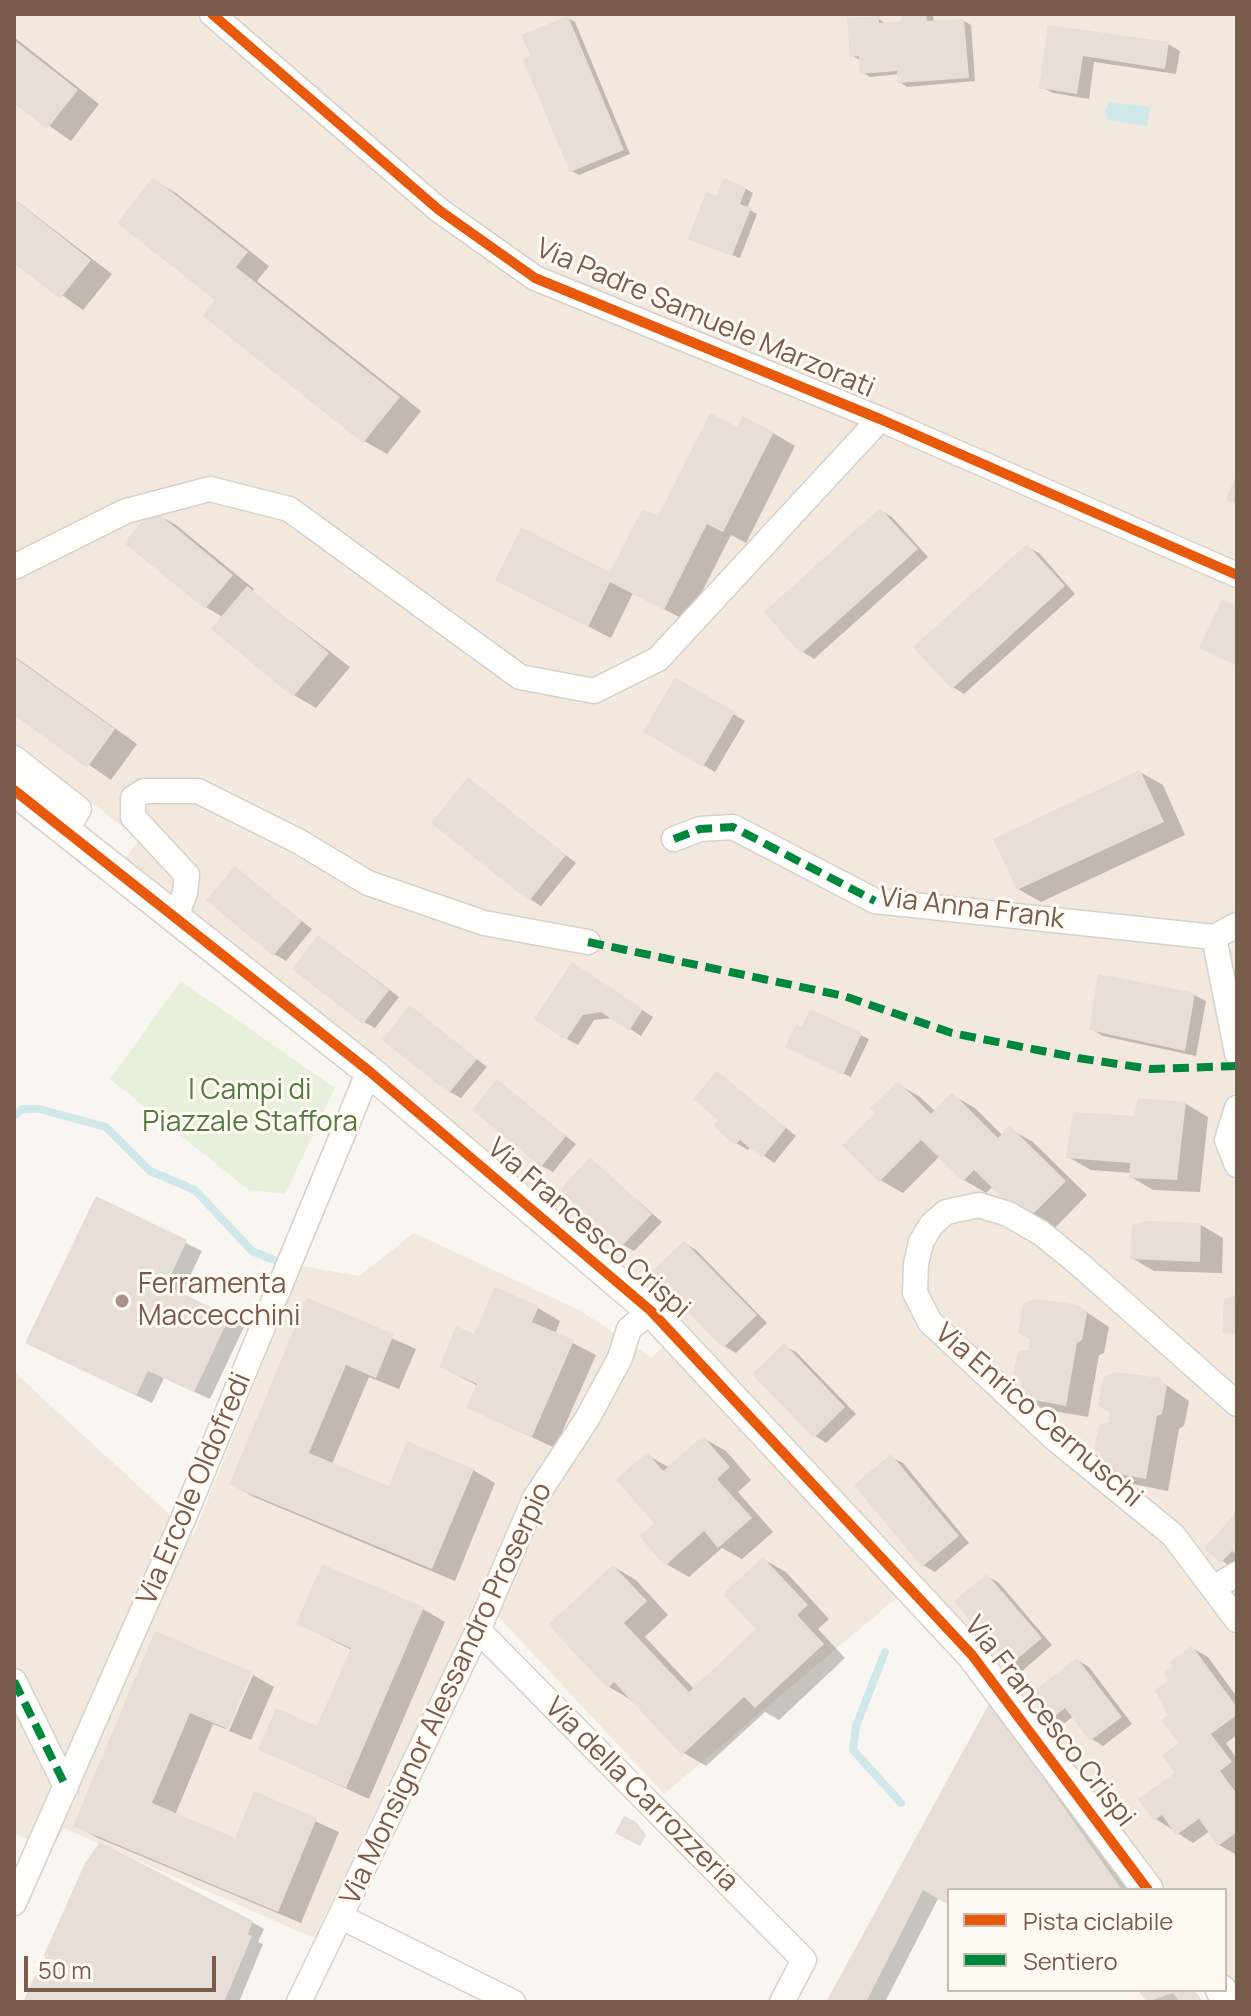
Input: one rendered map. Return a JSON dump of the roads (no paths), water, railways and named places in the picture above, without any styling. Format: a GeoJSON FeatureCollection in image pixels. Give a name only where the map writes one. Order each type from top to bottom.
{"type":"FeatureCollection","features":[{"type":"Feature","properties":{"kind":"street","name":"Via Padre Samuele Marzorati"},"geometry":{"type":"LineString","coordinates":[[212,14],[439,210],[535,278],[880,419],[1237,575]]}},
{"type":"Feature","properties":{"kind":"street"},"geometry":{"type":"LineString","coordinates":[[14,567],[126,511],[210,489],[289,509],[520,677],[594,691],[658,659],[880,419]]}},
{"type":"Feature","properties":{"kind":"street"},"geometry":{"type":"LineString","coordinates":[[14,758],[79,809],[66,831]]}},
{"type":"Feature","properties":{"kind":"street","name":"Via Francesco Crispi"},"geometry":{"type":"LineString","coordinates":[[14,790],[369,1071],[651,1311],[972,1655],[1147,1888]]}},
{"type":"Feature","properties":{"kind":"street"},"geometry":{"type":"LineString","coordinates":[[176,916],[185,893],[187,875],[133,817],[133,798],[144,791],[198,791],[298,841],[368,883],[484,923],[588,942]]}},
{"type":"Feature","properties":{"kind":"street","name":"Via Anna Frank"},"geometry":{"type":"LineString","coordinates":[[674,839],[700,829],[733,827],[875,901],[1214,937]]}},
{"type":"Feature","properties":{"kind":"street"},"geometry":{"type":"LineString","coordinates":[[1237,925],[1214,937],[1237,1053]]}},
{"type":"Feature","properties":{"kind":"street","name":"Via Ercole Oldofredi"},"geometry":{"type":"LineString","coordinates":[[14,1903],[184,1517],[369,1071]]}},
{"type":"Feature","properties":{"kind":"street"},"geometry":{"type":"LineString","coordinates":[[1237,1108],[1227,1140],[1237,1165]]}},
{"type":"Feature","properties":{"kind":"street","name":"Via Enrico Cernuschi"},"geometry":{"type":"LineString","coordinates":[[1237,1404],[1078,1263],[1041,1233],[1008,1214],[979,1205],[956,1209],[932,1224],[921,1242],[915,1293],[930,1322],[1054,1438],[1150,1513],[1173,1535],[1237,1620]]}},
{"type":"Feature","properties":{"kind":"street","name":"Via Monsignor Alessandro Proserpio"},"geometry":{"type":"LineString","coordinates":[[299,2002],[478,1630],[535,1498],[587,1419],[620,1358],[629,1329],[651,1311]]}},
{"type":"Feature","properties":{"kind":"street"},"geometry":{"type":"LineString","coordinates":[[1215,1587],[1237,1574]]}},
{"type":"Feature","properties":{"kind":"street","name":"Via della Carrozzeria"},"geometry":{"type":"LineString","coordinates":[[478,1630],[804,1960],[782,2002]]}},
{"type":"Feature","properties":{"kind":"street"},"geometry":{"type":"LineString","coordinates":[[14,1681],[66,1787]]}},
{"type":"Feature","properties":{"kind":"street"},"geometry":{"type":"LineString","coordinates":[[341,1917],[513,2002]]}},
{"type":"Feature","properties":{"kind":"water"},"geometry":{"type":"Polygon","coordinates":[[[1109,102],[1150,107],[1147,126],[1107,120],[1105,110],[1109,102]]]}},
{"type":"Feature","properties":{"kind":"waterway"},"geometry":{"type":"LineString","coordinates":[[14,1116],[22,1109],[39,1109],[106,1127],[150,1171],[195,1190],[252,1251],[274,1260]]}},
{"type":"Feature","properties":{"kind":"waterway"},"geometry":{"type":"LineString","coordinates":[[885,1652],[856,1726],[853,1750],[901,1803]]}},
{"type":"Feature","properties":{"kind":"place","name":"Ferramenta Maccecchini"},"geometry":{"type":"Point","coordinates":[122,1301]}},
{"type":"Feature","properties":{"kind":"park label","name":"I Campi di Piazzale Staffora"},"geometry":{"type":"Point","coordinates":[250,1107]}}]}
